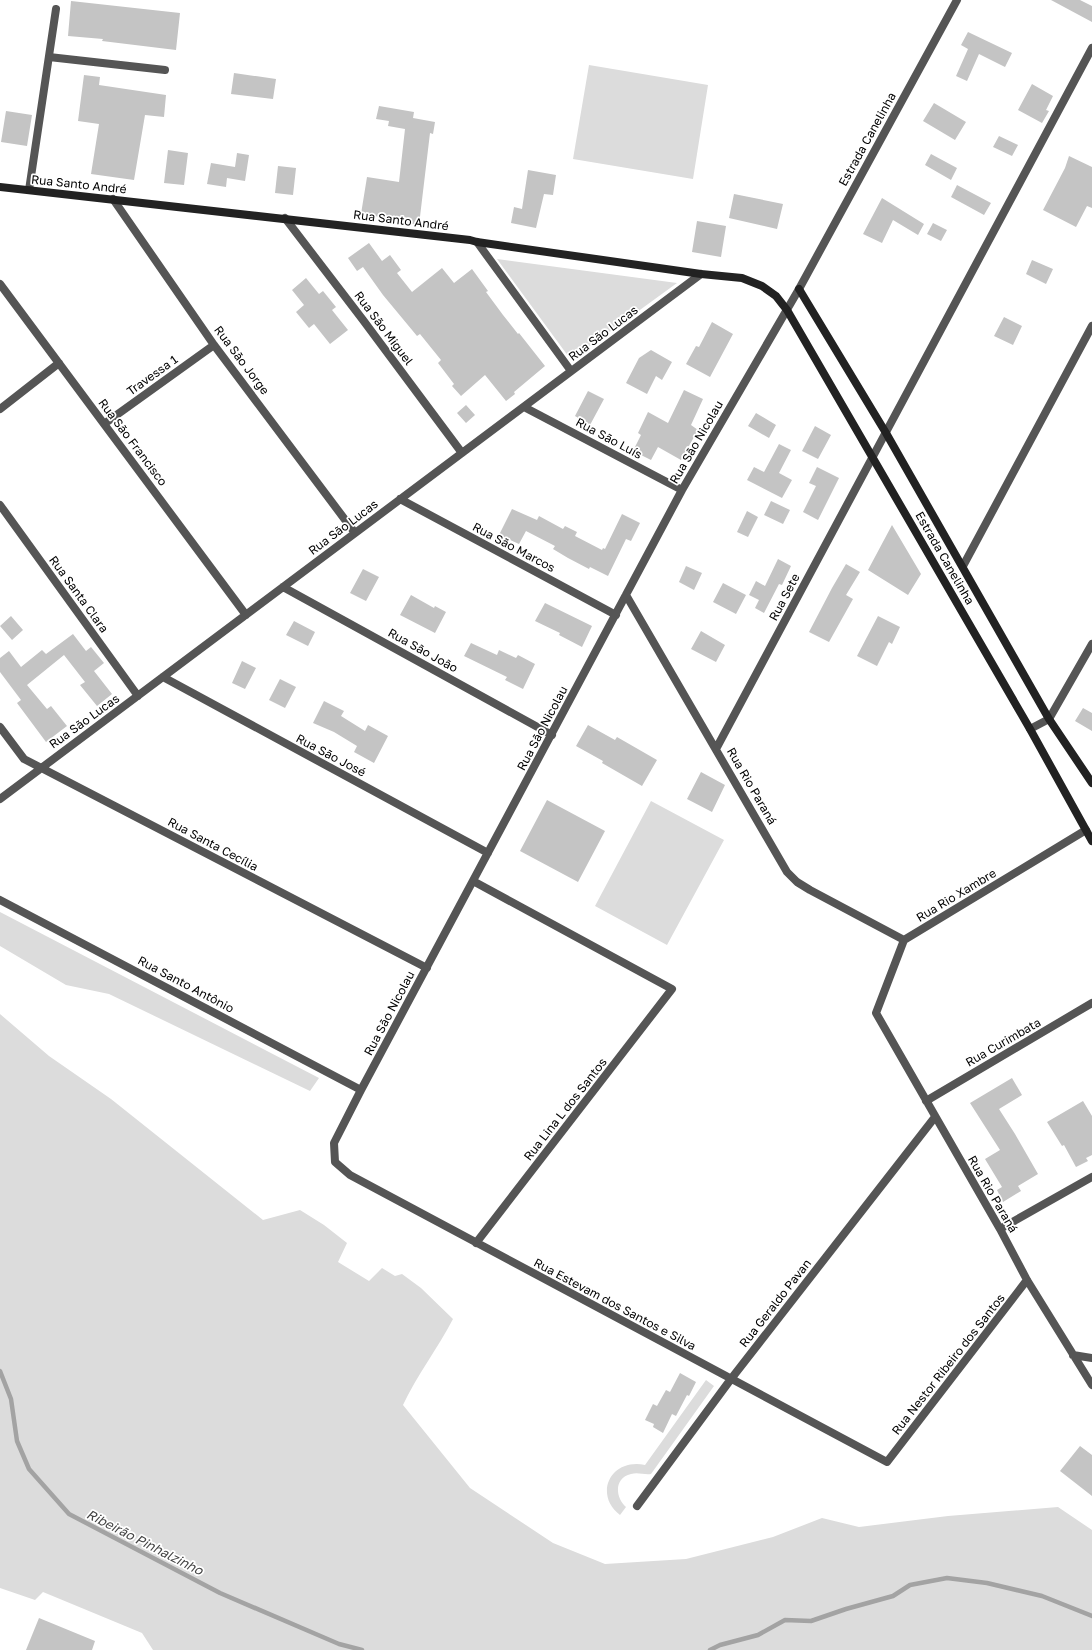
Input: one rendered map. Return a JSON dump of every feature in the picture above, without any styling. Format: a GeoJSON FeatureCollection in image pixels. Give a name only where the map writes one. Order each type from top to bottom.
{"type":"FeatureCollection","features":[{"type":"Feature","properties":{"kind":"street","name":"Estrada Canelinha"},"geometry":{"type":"LineString","coordinates":[[957,0],[787,310],[1030,729],[1092,841]]}},
{"type":"Feature","properties":{"kind":"street"},"geometry":{"type":"LineString","coordinates":[[29,190],[56,9]]}},
{"type":"Feature","properties":{"kind":"street","name":"Rua Sete"},"geometry":{"type":"LineString","coordinates":[[716,749],[1092,48]]}},
{"type":"Feature","properties":{"kind":"street"},"geometry":{"type":"LineString","coordinates":[[49,57],[165,70]]}},
{"type":"Feature","properties":{"kind":"street","name":"Rua Santo André"},"geometry":{"type":"LineString","coordinates":[[0,187],[470,240],[701,274],[742,278],[762,286],[776,296],[787,310]]}},
{"type":"Feature","properties":{"kind":"street","name":"Rua São Jorge"},"geometry":{"type":"LineString","coordinates":[[112,199],[214,345],[355,533]]}},
{"type":"Feature","properties":{"kind":"street","name":"Rua São Miguel"},"geometry":{"type":"LineString","coordinates":[[285,218],[462,453]]}},
{"type":"Feature","properties":{"kind":"street"},"geometry":{"type":"LineString","coordinates":[[477,242],[571,371]]}},
{"type":"Feature","properties":{"kind":"street","name":"Rua São Lucas"},"geometry":{"type":"LineString","coordinates":[[0,799],[701,274]]}},
{"type":"Feature","properties":{"kind":"street","name":"Rua São Francisco"},"geometry":{"type":"LineString","coordinates":[[0,284],[246,615]]}},
{"type":"Feature","properties":{"kind":"street","name":"Estrada Canelinha"},"geometry":{"type":"LineString","coordinates":[[799,289],[886,433],[1049,719],[1092,784]]}},
{"type":"Feature","properties":{"kind":"street","name":"Rua São Nicolau"},"geometry":{"type":"LineString","coordinates":[[335,1162],[334,1143],[361,1090],[682,490],[787,310]]}},
{"type":"Feature","properties":{"kind":"street"},"geometry":{"type":"LineString","coordinates":[[963,566],[1092,326]]}},
{"type":"Feature","properties":{"kind":"street","name":"Travessa 1"},"geometry":{"type":"LineString","coordinates":[[104,424],[214,345]]}},
{"type":"Feature","properties":{"kind":"street"},"geometry":{"type":"LineString","coordinates":[[0,410],[59,363]]}},
{"type":"Feature","properties":{"kind":"street","name":"Rua São Luís"},"geometry":{"type":"LineString","coordinates":[[524,407],[682,490]]}},
{"type":"Feature","properties":{"kind":"street","name":"Rua São Marcos"},"geometry":{"type":"LineString","coordinates":[[400,499],[616,615]]}},
{"type":"Feature","properties":{"kind":"street","name":"Rua Santa Clara"},"geometry":{"type":"LineString","coordinates":[[0,505],[138,696]]}},
{"type":"Feature","properties":{"kind":"street","name":"Rua São João"},"geometry":{"type":"LineString","coordinates":[[282,588],[552,735]]}},
{"type":"Feature","properties":{"kind":"street","name":"Rua Rio Paraná"},"geometry":{"type":"LineString","coordinates":[[626,595],[787,872],[797,882],[810,890],[904,940],[876,1013],[1000,1229],[1027,1280],[1092,1385]]}},
{"type":"Feature","properties":{"kind":"street"},"geometry":{"type":"LineString","coordinates":[[1030,729],[1049,719],[1092,644]]}},
{"type":"Feature","properties":{"kind":"street","name":"Rua São José"},"geometry":{"type":"LineString","coordinates":[[163,677],[488,853]]}},
{"type":"Feature","properties":{"kind":"street","name":"Rua Santa Cecília"},"geometry":{"type":"LineString","coordinates":[[0,726],[24,758],[41,768],[426,968]]}},
{"type":"Feature","properties":{"kind":"street","name":"Rua Rio Xambre"},"geometry":{"type":"LineString","coordinates":[[904,940],[1086,830]]}},
{"type":"Feature","properties":{"kind":"street","name":"Rua Lina L dos Santos"},"geometry":{"type":"LineString","coordinates":[[473,881],[672,989],[476,1243]]}},
{"type":"Feature","properties":{"kind":"street","name":"Rua Santo Antônio"},"geometry":{"type":"LineString","coordinates":[[0,900],[361,1090]]}},
{"type":"Feature","properties":{"kind":"street","name":"Rua Curimbata"},"geometry":{"type":"LineString","coordinates":[[926,1101],[1092,1003]]}},
{"type":"Feature","properties":{"kind":"street","name":"Rua Geraldo Pavan"},"geometry":{"type":"LineString","coordinates":[[637,1506],[731,1379],[935,1117]]}},
{"type":"Feature","properties":{"kind":"street","name":"Rua Estevam dos Santos e Silva"},"geometry":{"type":"LineString","coordinates":[[335,1162],[350,1175],[887,1462]]}},
{"type":"Feature","properties":{"kind":"street"},"geometry":{"type":"LineString","coordinates":[[1000,1229],[1092,1177]]}},
{"type":"Feature","properties":{"kind":"street","name":"Rua Nestor Ribeiro dos Santos"},"geometry":{"type":"LineString","coordinates":[[887,1462],[1027,1280]]}},
{"type":"Feature","properties":{"kind":"street"},"geometry":{"type":"LineString","coordinates":[[1073,1355],[1092,1358]]}},
{"type":"Feature","properties":{"kind":"shaded area"},"geometry":{"type":"Polygon","coordinates":[[[589,65],[708,85],[693,179],[573,159],[589,65]]]}},
{"type":"Feature","properties":{"kind":"shaded area"},"geometry":{"type":"Polygon","coordinates":[[[497,259],[677,283],[571,360],[497,259]]]}},
{"type":"Feature","properties":{"kind":"shaded area"},"geometry":{"type":"Polygon","coordinates":[[[651,801],[724,840],[667,945],[595,906],[651,801]]]}},
{"type":"Feature","properties":{"kind":"shaded area"},"geometry":{"type":"Polygon","coordinates":[[[0,912],[319,1078],[310,1091],[109,994],[66,985],[0,946],[0,912]]]}},
{"type":"Feature","properties":{"kind":"shaded area"},"geometry":{"type":"Polygon","coordinates":[[[0,1014],[49,1056],[111,1099],[263,1220],[300,1210],[324,1225],[347,1243],[338,1262],[369,1281],[382,1268],[395,1276],[402,1274],[421,1288],[453,1319],[403,1405],[470,1488],[553,1543],[605,1564],[686,1559],[773,1537],[822,1518],[859,1527],[948,1516],[1058,1507],[1092,1530],[1092,1650],[153,1650],[142,1633],[43,1592],[35,1600],[0,1588],[0,1014]]]}},
{"type":"Feature","properties":{"kind":"shaded area"},"geometry":{"type":"Polygon","coordinates":[[[706,1380],[714,1386],[651,1474],[634,1473],[625,1476],[622,1479],[619,1484],[618,1493],[622,1503],[626,1507],[620,1515],[612,1507],[608,1497],[607,1488],[615,1472],[623,1467],[633,1464],[645,1465],[706,1380]]]}},
{"type":"Feature","properties":{"kind":"building"},"geometry":{"type":"Polygon","coordinates":[[[1051,0],[1080,0],[1092,6],[1092,22],[1051,0]]]}},
{"type":"Feature","properties":{"kind":"building"},"geometry":{"type":"Polygon","coordinates":[[[71,1],[180,13],[176,50],[102,41],[103,39],[68,36],[71,1]]]}},
{"type":"Feature","properties":{"kind":"building"},"geometry":{"type":"Polygon","coordinates":[[[968,32],[1012,53],[1005,67],[979,54],[967,81],[956,76],[968,49],[961,45],[968,32]]]}},
{"type":"Feature","properties":{"kind":"building"},"geometry":{"type":"Polygon","coordinates":[[[234,73],[276,79],[273,99],[231,94],[234,73]]]}},
{"type":"Feature","properties":{"kind":"building"},"geometry":{"type":"Polygon","coordinates":[[[84,75],[100,77],[99,85],[166,95],[164,117],[145,115],[134,180],[91,174],[99,124],[78,121],[84,75]]]}},
{"type":"Feature","properties":{"kind":"building"},"geometry":{"type":"Polygon","coordinates":[[[1032,84],[1053,96],[1046,110],[1049,111],[1042,123],[1018,110],[1032,84]]]}},
{"type":"Feature","properties":{"kind":"building"},"geometry":{"type":"Polygon","coordinates":[[[934,103],[966,122],[955,140],[923,121],[934,103]]]}},
{"type":"Feature","properties":{"kind":"building"},"geometry":{"type":"Polygon","coordinates":[[[379,106],[414,112],[413,118],[435,122],[433,134],[430,133],[419,225],[361,214],[367,177],[399,182],[405,129],[388,126],[389,121],[376,119],[379,106]]]}},
{"type":"Feature","properties":{"kind":"building"},"geometry":{"type":"Polygon","coordinates":[[[6,111],[32,115],[27,146],[1,142],[6,111]]]}},
{"type":"Feature","properties":{"kind":"building"},"geometry":{"type":"Polygon","coordinates":[[[999,136],[1018,145],[1012,156],[993,147],[999,136]]]}},
{"type":"Feature","properties":{"kind":"building"},"geometry":{"type":"Polygon","coordinates":[[[168,150],[188,153],[184,185],[164,183],[168,150]]]}},
{"type":"Feature","properties":{"kind":"building"},"geometry":{"type":"Polygon","coordinates":[[[237,153],[249,155],[245,181],[227,178],[226,187],[207,184],[211,163],[235,167],[237,153]]]}},
{"type":"Feature","properties":{"kind":"building"},"geometry":{"type":"Polygon","coordinates":[[[931,154],[957,168],[951,180],[925,165],[931,154]]]}},
{"type":"Feature","properties":{"kind":"building"},"geometry":{"type":"Polygon","coordinates":[[[1069,156],[1092,167],[1092,208],[1087,206],[1076,227],[1043,210],[1065,168],[1069,156]]]}},
{"type":"Feature","properties":{"kind":"building"},"geometry":{"type":"Polygon","coordinates":[[[278,166],[296,168],[293,195],[275,193],[278,166]]]}},
{"type":"Feature","properties":{"kind":"building"},"geometry":{"type":"Polygon","coordinates":[[[528,170],[556,175],[553,195],[544,194],[536,228],[511,223],[514,207],[522,209],[528,170]]]}},
{"type":"Feature","properties":{"kind":"building"},"geometry":{"type":"Polygon","coordinates":[[[957,185],[991,203],[984,215],[951,197],[957,185]]]}},
{"type":"Feature","properties":{"kind":"building"},"geometry":{"type":"Polygon","coordinates":[[[734,194],[783,204],[777,229],[729,218],[734,194]]]}},
{"type":"Feature","properties":{"kind":"building"},"geometry":{"type":"Polygon","coordinates":[[[882,198],[924,224],[918,235],[893,220],[882,243],[863,234],[882,198]]]}},
{"type":"Feature","properties":{"kind":"building"},"geometry":{"type":"Polygon","coordinates":[[[697,221],[726,226],[721,257],[692,252],[697,221]]]}},
{"type":"Feature","properties":{"kind":"building"},"geometry":{"type":"Polygon","coordinates":[[[933,223],[947,230],[941,241],[927,234],[933,223]]]}},
{"type":"Feature","properties":{"kind":"building"},"geometry":{"type":"Polygon","coordinates":[[[369,243],[382,261],[390,255],[401,270],[397,273],[412,292],[442,268],[454,283],[472,269],[488,291],[486,292],[503,315],[545,366],[514,392],[515,394],[506,401],[485,375],[461,396],[452,386],[454,384],[438,363],[441,360],[420,334],[417,336],[383,295],[363,267],[357,271],[348,258],[369,243]]]}},
{"type":"Feature","properties":{"kind":"building"},"geometry":{"type":"Polygon","coordinates":[[[1032,260],[1053,269],[1046,284],[1026,274],[1032,260]]]}},
{"type":"Feature","properties":{"kind":"building"},"geometry":{"type":"Polygon","coordinates":[[[306,278],[319,294],[323,291],[336,307],[332,310],[348,330],[330,344],[314,324],[309,328],[296,312],[304,305],[292,290],[306,278]]]}},
{"type":"Feature","properties":{"kind":"building"},"geometry":{"type":"Polygon","coordinates":[[[1004,317],[1022,326],[1013,345],[994,336],[1004,317]]]}},
{"type":"Feature","properties":{"kind":"building"},"geometry":{"type":"Polygon","coordinates":[[[712,322],[733,334],[710,377],[686,364],[696,346],[699,347],[712,322]]]}},
{"type":"Feature","properties":{"kind":"building"},"geometry":{"type":"Polygon","coordinates":[[[651,350],[672,362],[662,380],[656,376],[647,394],[626,383],[639,358],[651,350]]]}},
{"type":"Feature","properties":{"kind":"building"},"geometry":{"type":"Polygon","coordinates":[[[684,390],[703,399],[691,425],[698,430],[681,460],[658,447],[651,460],[633,451],[641,435],[638,433],[648,412],[668,423],[684,390]]]}},
{"type":"Feature","properties":{"kind":"building"},"geometry":{"type":"Polygon","coordinates":[[[588,391],[604,399],[590,425],[575,416],[588,391]]]}},
{"type":"Feature","properties":{"kind":"building"},"geometry":{"type":"Polygon","coordinates":[[[466,405],[475,415],[466,423],[457,413],[466,405]]]}},
{"type":"Feature","properties":{"kind":"building"},"geometry":{"type":"Polygon","coordinates":[[[756,413],[776,425],[769,438],[748,426],[756,413]]]}},
{"type":"Feature","properties":{"kind":"building"},"geometry":{"type":"Polygon","coordinates":[[[815,426],[831,435],[818,459],[802,451],[815,426]]]}},
{"type":"Feature","properties":{"kind":"building"},"geometry":{"type":"Polygon","coordinates":[[[779,444],[791,450],[779,473],[792,480],[782,498],[747,480],[754,467],[764,472],[779,444]]]}},
{"type":"Feature","properties":{"kind":"building"},"geometry":{"type":"Polygon","coordinates":[[[817,467],[839,478],[818,520],[803,512],[816,486],[809,483],[817,467]]]}},
{"type":"Feature","properties":{"kind":"building"},"geometry":{"type":"Polygon","coordinates":[[[771,501],[790,510],[783,524],[764,515],[771,501]]]}},
{"type":"Feature","properties":{"kind":"building"},"geometry":{"type":"Polygon","coordinates":[[[512,509],[537,520],[539,516],[563,529],[565,526],[577,532],[575,536],[602,550],[603,548],[605,549],[622,514],[640,523],[631,541],[626,539],[608,576],[590,567],[589,569],[568,558],[553,549],[555,546],[526,531],[519,544],[499,535],[512,509]]]}},
{"type":"Feature","properties":{"kind":"building"},"geometry":{"type":"Polygon","coordinates":[[[747,511],[758,517],[748,537],[737,532],[747,511]]]}},
{"type":"Feature","properties":{"kind":"building"},"geometry":{"type":"Polygon","coordinates":[[[892,525],[921,574],[908,595],[868,570],[892,525]]]}},
{"type":"Feature","properties":{"kind":"building"},"geometry":{"type":"Polygon","coordinates":[[[778,559],[791,566],[782,585],[779,584],[764,613],[755,608],[759,600],[749,595],[756,581],[765,586],[778,559]]]}},
{"type":"Feature","properties":{"kind":"building"},"geometry":{"type":"Polygon","coordinates":[[[846,564],[860,572],[846,595],[853,599],[829,642],[809,632],[846,564]]]}},
{"type":"Feature","properties":{"kind":"building"},"geometry":{"type":"Polygon","coordinates":[[[686,566],[702,573],[694,590],[679,582],[686,566]]]}},
{"type":"Feature","properties":{"kind":"building"},"geometry":{"type":"Polygon","coordinates":[[[363,569],[379,577],[366,601],[350,593],[363,569]]]}},
{"type":"Feature","properties":{"kind":"building"},"geometry":{"type":"Polygon","coordinates":[[[723,583],[746,595],[736,614],[713,602],[723,583]]]}},
{"type":"Feature","properties":{"kind":"building"},"geometry":{"type":"Polygon","coordinates":[[[411,595],[434,608],[435,606],[446,612],[435,633],[400,615],[411,595]]]}},
{"type":"Feature","properties":{"kind":"building"},"geometry":{"type":"Polygon","coordinates":[[[545,603],[592,626],[582,647],[559,635],[560,633],[535,621],[545,603]]]}},
{"type":"Feature","properties":{"kind":"building"},"geometry":{"type":"Polygon","coordinates":[[[11,616],[23,630],[12,640],[0,626],[11,616]]]}},
{"type":"Feature","properties":{"kind":"building"},"geometry":{"type":"Polygon","coordinates":[[[878,616],[900,627],[892,644],[889,642],[877,666],[857,656],[878,616]]]}},
{"type":"Feature","properties":{"kind":"building"},"geometry":{"type":"Polygon","coordinates":[[[294,621],[315,632],[308,646],[286,635],[294,621]]]}},
{"type":"Feature","properties":{"kind":"building"},"geometry":{"type":"Polygon","coordinates":[[[701,631],[725,645],[716,662],[691,649],[701,631]]]}},
{"type":"Feature","properties":{"kind":"building"},"geometry":{"type":"Polygon","coordinates":[[[73,634],[86,651],[91,647],[104,663],[94,671],[112,694],[97,706],[80,685],[85,682],[64,655],[27,685],[47,709],[51,706],[67,726],[46,742],[17,703],[21,700],[0,672],[0,658],[9,651],[21,667],[42,650],[46,654],[73,634]]]}},
{"type":"Feature","properties":{"kind":"building"},"geometry":{"type":"Polygon","coordinates":[[[471,643],[497,655],[499,650],[516,658],[518,655],[535,664],[523,689],[505,680],[507,677],[464,656],[471,643]]]}},
{"type":"Feature","properties":{"kind":"building"},"geometry":{"type":"Polygon","coordinates":[[[242,661],[256,668],[245,689],[232,683],[242,661]]]}},
{"type":"Feature","properties":{"kind":"building"},"geometry":{"type":"Polygon","coordinates":[[[280,679],[296,687],[285,708],[269,700],[280,679]]]}},
{"type":"Feature","properties":{"kind":"building"},"geometry":{"type":"Polygon","coordinates":[[[324,701],[344,711],[341,716],[365,731],[368,725],[388,736],[374,763],[354,752],[357,746],[334,732],[313,723],[324,701]]]}},
{"type":"Feature","properties":{"kind":"building"},"geometry":{"type":"Polygon","coordinates":[[[1083,708],[1092,713],[1092,731],[1075,721],[1083,708]]]}},
{"type":"Feature","properties":{"kind":"building"},"geometry":{"type":"Polygon","coordinates":[[[588,725],[615,740],[617,737],[657,760],[642,786],[576,746],[588,725]]]}},
{"type":"Feature","properties":{"kind":"building"},"geometry":{"type":"Polygon","coordinates":[[[701,772],[725,785],[712,812],[687,799],[701,772]]]}},
{"type":"Feature","properties":{"kind":"building"},"geometry":{"type":"Polygon","coordinates":[[[547,800],[605,831],[578,882],[520,851],[547,800]]]}},
{"type":"Feature","properties":{"kind":"building"},"geometry":{"type":"Polygon","coordinates":[[[1012,1078],[1022,1095],[999,1109],[1038,1174],[1018,1186],[1021,1191],[1003,1202],[997,1190],[1002,1187],[985,1159],[1000,1150],[970,1103],[1012,1078]]]}},
{"type":"Feature","properties":{"kind":"building"},"geometry":{"type":"Polygon","coordinates":[[[1083,1101],[1092,1116],[1092,1155],[1086,1158],[1088,1161],[1076,1167],[1064,1145],[1062,1146],[1047,1122],[1083,1101]]]}},
{"type":"Feature","properties":{"kind":"building"},"geometry":{"type":"Polygon","coordinates":[[[680,1373],[696,1382],[676,1416],[672,1414],[663,1433],[653,1427],[654,1424],[645,1420],[653,1404],[657,1406],[666,1390],[670,1392],[680,1373]]]}},
{"type":"Feature","properties":{"kind":"building"},"geometry":{"type":"Polygon","coordinates":[[[1080,1446],[1092,1455],[1092,1496],[1060,1471],[1080,1446]]]}},
{"type":"Feature","properties":{"kind":"building"},"geometry":{"type":"Polygon","coordinates":[[[39,1618],[95,1641],[92,1650],[26,1650],[39,1618]]]}},
{"type":"Feature","properties":{"kind":"waterway","name":"Ribeirão Pinhalzinho"},"geometry":{"type":"LineString","coordinates":[[0,1371],[11,1399],[17,1441],[29,1469],[69,1514],[220,1593],[339,1644],[362,1650]]}},
{"type":"Feature","properties":{"kind":"waterway","name":"Ribeirão Pinhalzinho"},"geometry":{"type":"LineString","coordinates":[[710,1650],[720,1645],[758,1635],[785,1620],[811,1621],[846,1609],[893,1596],[910,1585],[947,1578],[987,1583],[1042,1596],[1092,1616]]}}]}
